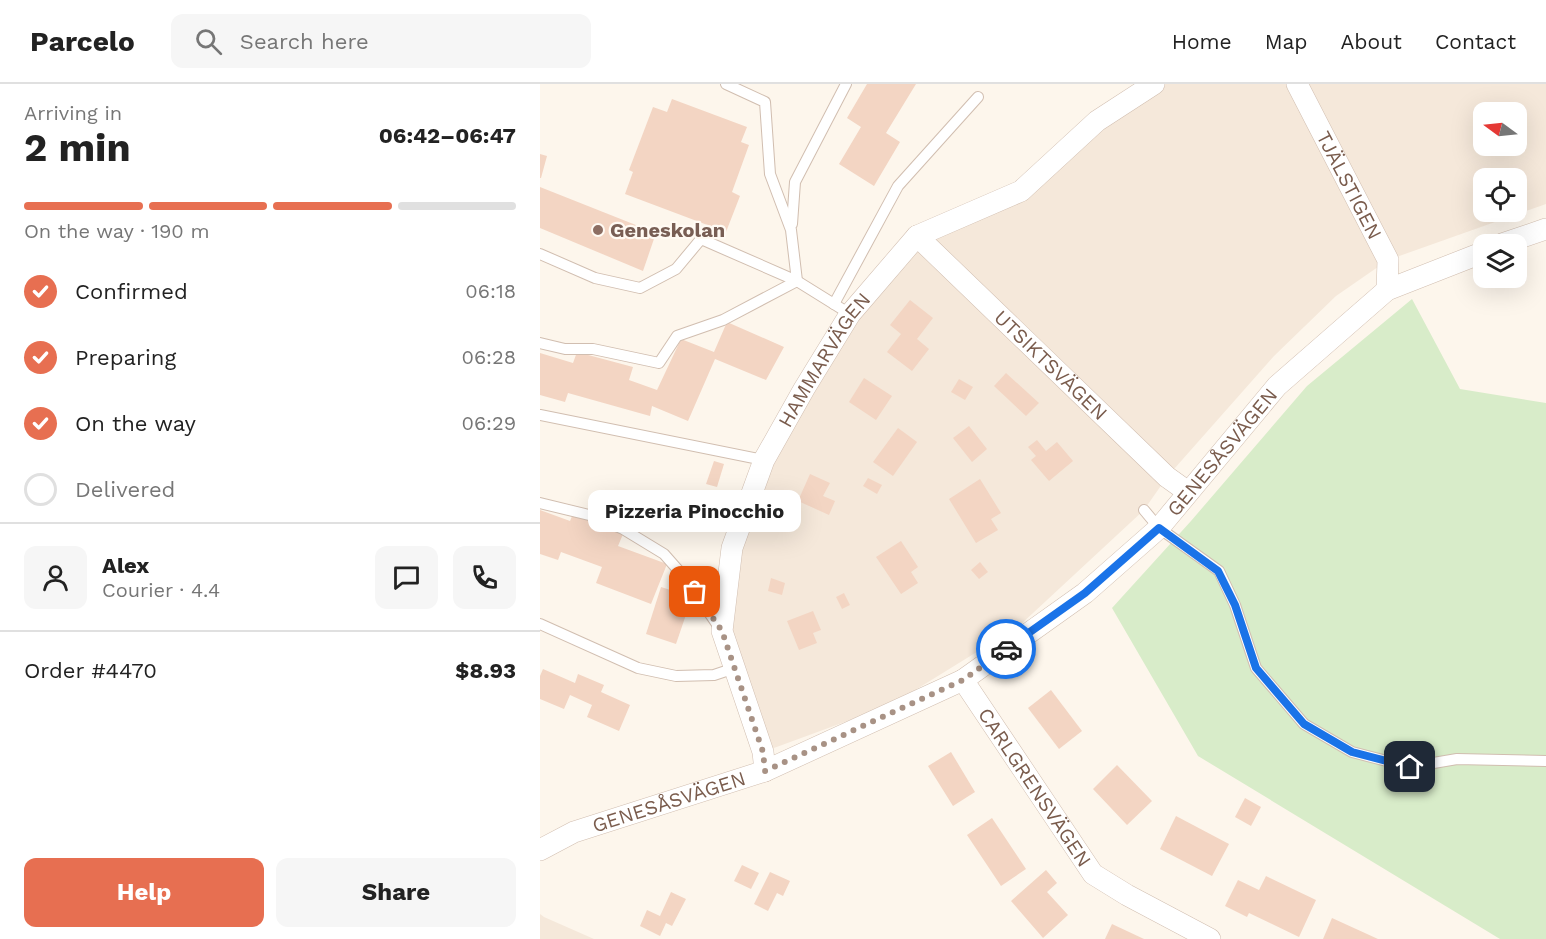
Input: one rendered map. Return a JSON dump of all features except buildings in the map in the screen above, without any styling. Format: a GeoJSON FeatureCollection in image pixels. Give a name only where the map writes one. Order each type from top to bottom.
{"type":"FeatureCollection","features":[{"type":"Feature","properties":{"kind":"street","name":"HAMMARVÄGEN"},"geometry":{"type":"LineString","coordinates":[[765,771],[763,752],[722,631],[732,548],[764,460],[804,389],[842,309],[917,236],[1021,191],[1098,121],[1154,84]]}},
{"type":"Feature","properties":{"kind":"street","name":"TJÄLSTIGEN"},"geometry":{"type":"LineString","coordinates":[[1297,84],[1388,260],[1387,290]]}},
{"type":"Feature","properties":{"kind":"street"},"geometry":{"type":"LineString","coordinates":[[1527,235],[1546,229]]}},
{"type":"Feature","properties":{"kind":"street","name":"UTSIKTSVÄGEN"},"geometry":{"type":"LineString","coordinates":[[917,236],[1167,477],[1188,492]]}},
{"type":"Feature","properties":{"kind":"street","name":"GENESÅSVÄGEN"},"geometry":{"type":"LineString","coordinates":[[540,850],[574,832],[765,771],[963,680],[1085,593],[1159,528],[1277,386],[1387,290],[1473,256]]}},
{"type":"Feature","properties":{"kind":"street","name":"CARLGRENSVÄGEN"},"geometry":{"type":"LineString","coordinates":[[963,680],[1093,874],[1127,895],[1210,939]]}},
{"type":"Feature","properties":{"kind":"lane"},"geometry":{"type":"LineString","coordinates":[[726,84],[765,102],[770,174],[791,230]]}},
{"type":"Feature","properties":{"kind":"lane"},"geometry":{"type":"LineString","coordinates":[[797,281],[791,230],[795,182],[846,84]]}},
{"type":"Feature","properties":{"kind":"lane"},"geometry":{"type":"LineString","coordinates":[[540,254],[595,278],[640,288],[676,269],[701,239],[797,281],[842,309],[898,186],[978,98]]}},
{"type":"Feature","properties":{"kind":"lane"},"geometry":{"type":"LineString","coordinates":[[540,343],[565,349],[593,349],[659,363],[677,336],[723,320],[797,281]]}},
{"type":"Feature","properties":{"kind":"lane"},"geometry":{"type":"LineString","coordinates":[[540,415],[764,460]]}},
{"type":"Feature","properties":{"kind":"lane"},"geometry":{"type":"LineString","coordinates":[[540,503],[589,515],[623,529],[664,554],[686,579],[722,631]]}},
{"type":"Feature","properties":{"kind":"lane"},"geometry":{"type":"LineString","coordinates":[[1144,510],[1159,528],[1218,571],[1235,605],[1256,668],[1304,724],[1352,752],[1410,767],[1457,759],[1546,761]]}},
{"type":"Feature","properties":{"kind":"lane"},"geometry":{"type":"LineString","coordinates":[[540,624],[638,668],[676,676],[714,675],[735,668]]}},
{"type":"Feature","properties":{"kind":"shaded area"},"geometry":{"type":"Polygon","coordinates":[[[1154,84],[1546,84],[1546,204],[1527,211],[1527,168],[1473,168],[1473,222],[1495,222],[1388,260],[1336,296],[1274,356],[1167,477],[1144,510],[1019,626],[891,705],[763,752],[722,631],[732,548],[804,389],[917,236],[1021,191],[1154,84]]]}},
{"type":"Feature","properties":{"kind":"shaded area"},"geometry":{"type":"Polygon","coordinates":[[[540,914],[544,917],[594,939],[540,939],[540,914]]]}},
{"type":"Feature","properties":{"kind":"green space"},"geometry":{"type":"Polygon","coordinates":[[[1412,299],[1460,389],[1546,403],[1546,939],[1500,939],[1198,756],[1112,608],[1191,521],[1307,386],[1412,299]]]}},
{"type":"Feature","properties":{"kind":"way so far"},"geometry":{"type":"LineString","coordinates":[[695,592],[722,631],[763,752],[765,771],[963,680],[1006,649]]}},
{"type":"Feature","properties":{"kind":"place","name":"Geneskolan"},"geometry":{"type":"Point","coordinates":[598,230]}},
{"type":"Feature","properties":{"kind":"place","name":"Pizzeria Pinocchio"},"geometry":{"type":"Point","coordinates":[695,592]}},
{"type":"Feature","properties":{"kind":"route"},"geometry":{"type":"LineString","coordinates":[[1006,649],[1085,593],[1159,528],[1218,571],[1235,605],[1256,668],[1304,724],[1352,752],[1410,767]]}}]}
